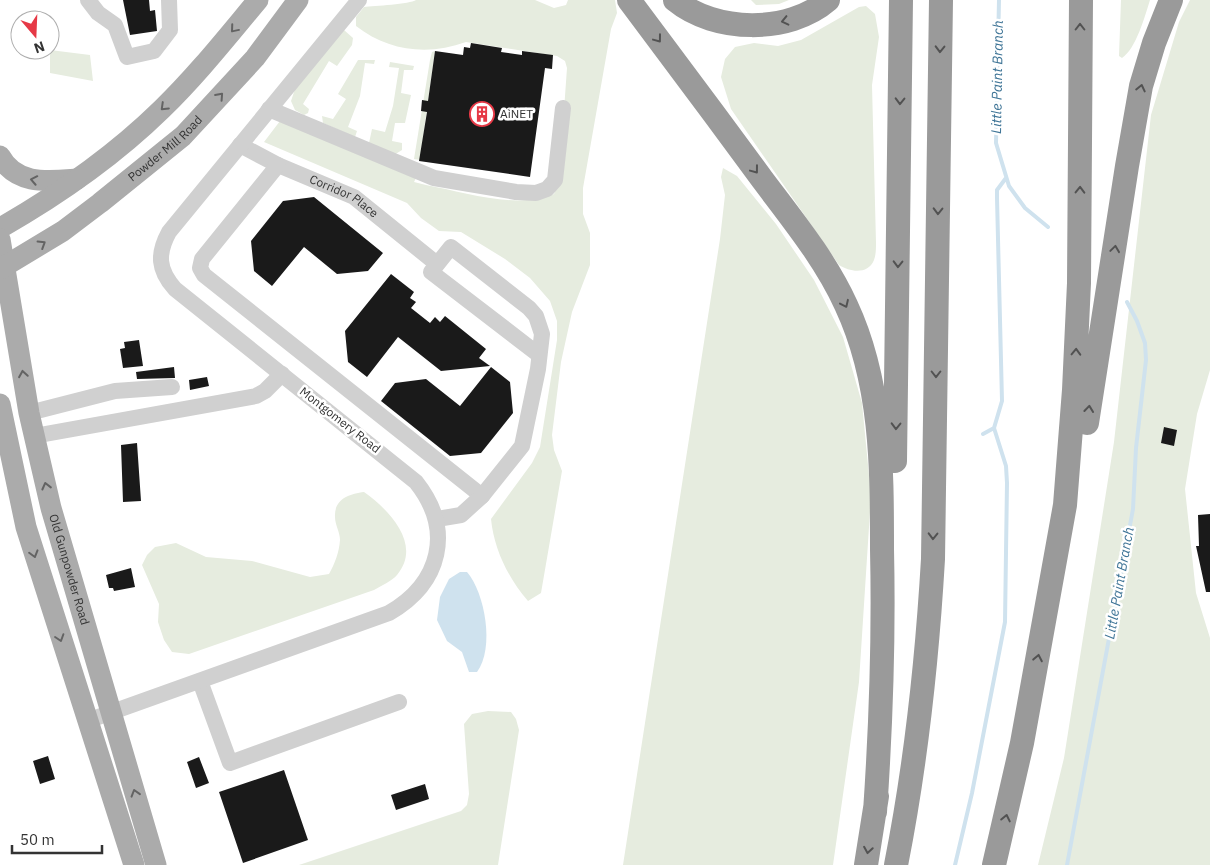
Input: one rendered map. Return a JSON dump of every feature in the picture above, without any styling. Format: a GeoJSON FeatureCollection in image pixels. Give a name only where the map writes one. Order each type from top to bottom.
{"type":"FeatureCollection","features":[{"type":"Feature","properties":{"kind":"highway"},"geometry":{"type":"LineString","coordinates":[[629,0],[812,247],[846,305],[860,340],[877,413],[881,459],[884,644],[881,724],[874,812]]}},
{"type":"Feature","properties":{"kind":"highway"},"geometry":{"type":"LineString","coordinates":[[675,0],[708,17],[735,24],[767,24],[797,18],[828,0]]}},
{"type":"Feature","properties":{"kind":"highway"},"geometry":{"type":"LineString","coordinates":[[866,865],[888,724],[893,644],[901,0]]}},
{"type":"Feature","properties":{"kind":"highway"},"geometry":{"type":"LineString","coordinates":[[896,865],[919,729],[928,646],[932,559],[941,0]]}},
{"type":"Feature","properties":{"kind":"highway"},"geometry":{"type":"LineString","coordinates":[[994,865],[1024,734],[1065,505],[1074,390],[1079,282],[1081,0]]}},
{"type":"Feature","properties":{"kind":"highway"},"geometry":{"type":"LineString","coordinates":[[1065,505],[1081,477],[1090,393],[1142,86],[1154,43],[1171,0]]}},
{"type":"Feature","properties":{"kind":"main road"},"geometry":{"type":"LineString","coordinates":[[0,228],[44,203],[77,179],[161,110],[192,79],[258,0]]}},
{"type":"Feature","properties":{"kind":"main road","name":"Powder Mill Road"},"geometry":{"type":"LineString","coordinates":[[2,268],[62,231],[100,203],[182,136],[255,58],[298,0]]}},
{"type":"Feature","properties":{"kind":"main road"},"geometry":{"type":"LineString","coordinates":[[0,156],[11,170],[21,177],[44,182],[77,179]]}},
{"type":"Feature","properties":{"kind":"main road"},"geometry":{"type":"LineString","coordinates":[[0,239],[2,268]]}},
{"type":"Feature","properties":{"kind":"main road","name":"Old Gunpowder Road"},"geometry":{"type":"LineString","coordinates":[[2,268],[29,413],[62,548],[156,865]]}},
{"type":"Feature","properties":{"kind":"main road"},"geometry":{"type":"LineString","coordinates":[[0,404],[26,527],[134,865]]}},
{"type":"Feature","properties":{"kind":"street"},"geometry":{"type":"LineString","coordinates":[[88,0],[98,14],[115,25],[127,57],[154,52],[170,30],[170,0]]}},
{"type":"Feature","properties":{"kind":"street","name":"Montgomery Road"},"geometry":{"type":"LineString","coordinates":[[87,721],[389,613],[405,604],[419,590],[428,576],[435,558],[438,540],[437,519],[426,495],[406,472],[175,289],[161,270],[159,258],[168,232],[358,0]]}},
{"type":"Feature","properties":{"kind":"street"},"geometry":{"type":"LineString","coordinates":[[270,109],[420,174],[478,186],[536,193],[547,189],[555,180],[563,108]]}},
{"type":"Feature","properties":{"kind":"street","name":"Corridor Place"},"geometry":{"type":"LineString","coordinates":[[240,145],[278,165],[333,186],[354,197],[437,264]]}},
{"type":"Feature","properties":{"kind":"street"},"geometry":{"type":"LineString","coordinates":[[278,165],[202,259],[200,268],[204,275],[482,496]]}},
{"type":"Feature","properties":{"kind":"street"},"geometry":{"type":"LineString","coordinates":[[437,519],[461,515],[482,496],[522,446],[539,355],[540,326],[529,308],[451,247],[431,272],[539,355]]}},
{"type":"Feature","properties":{"kind":"street"},"geometry":{"type":"LineString","coordinates":[[34,436],[256,396],[265,391],[282,374]]}},
{"type":"Feature","properties":{"kind":"street"},"geometry":{"type":"LineString","coordinates":[[29,413],[115,391],[172,387]]}},
{"type":"Feature","properties":{"kind":"street"},"geometry":{"type":"LineString","coordinates":[[200,681],[230,763],[399,702]]}},
{"type":"Feature","properties":{"kind":"shaded area"},"geometry":{"type":"Polygon","coordinates":[[[416,0],[535,0],[554,8],[566,5],[568,0],[615,0],[617,13],[611,29],[583,188],[583,214],[590,233],[590,265],[572,312],[561,362],[552,435],[554,450],[562,471],[541,593],[528,601],[514,583],[503,563],[495,541],[491,519],[532,463],[540,447],[557,340],[557,321],[550,301],[530,278],[505,259],[461,232],[439,231],[421,218],[407,203],[264,142],[280,121],[416,178],[414,182],[507,200],[539,198],[554,194],[559,180],[567,68],[565,61],[557,56],[466,42],[437,49],[409,49],[381,41],[356,26],[356,17],[364,7],[400,4],[416,0]]]}},
{"type":"Feature","properties":{"kind":"shaded area"},"geometry":{"type":"Polygon","coordinates":[[[751,0],[789,0],[779,4],[756,5],[751,0]]]}},
{"type":"Feature","properties":{"kind":"shaded area"},"geometry":{"type":"Polygon","coordinates":[[[1121,0],[1150,0],[1136,40],[1122,58],[1119,56],[1121,0]]]}},
{"type":"Feature","properties":{"kind":"shaded area"},"geometry":{"type":"Polygon","coordinates":[[[1190,0],[1210,0],[1210,370],[1197,414],[1185,489],[1196,593],[1210,638],[1210,865],[1038,865],[1064,758],[1114,442],[1151,115],[1179,22],[1190,0]]]}},
{"type":"Feature","properties":{"kind":"shaded area"},"geometry":{"type":"Polygon","coordinates":[[[866,6],[875,14],[879,37],[872,85],[876,247],[875,258],[871,265],[858,271],[839,265],[731,109],[721,77],[725,59],[735,47],[754,43],[778,46],[801,40],[859,7],[866,6]]]}},
{"type":"Feature","properties":{"kind":"shaded area"},"geometry":{"type":"Polygon","coordinates":[[[344,30],[353,38],[352,45],[337,66],[329,61],[303,104],[309,109],[308,113],[304,115],[295,110],[291,101],[295,89],[344,30]]]}},
{"type":"Feature","properties":{"kind":"shaded area"},"geometry":{"type":"Polygon","coordinates":[[[60,51],[90,55],[93,81],[50,73],[50,60],[60,60],[60,51]]]}},
{"type":"Feature","properties":{"kind":"shaded area"},"geometry":{"type":"Polygon","coordinates":[[[435,51],[420,160],[414,159],[430,60],[432,52],[435,51]]]}},
{"type":"Feature","properties":{"kind":"shaded area"},"geometry":{"type":"Polygon","coordinates":[[[358,60],[375,60],[374,64],[365,63],[360,96],[348,127],[357,131],[355,137],[323,123],[322,116],[333,119],[346,99],[338,94],[358,60]]]}},
{"type":"Feature","properties":{"kind":"shaded area"},"geometry":{"type":"Polygon","coordinates":[[[390,62],[414,66],[413,70],[404,70],[401,93],[411,95],[405,123],[395,123],[392,141],[402,143],[402,150],[394,155],[369,143],[372,129],[385,132],[393,106],[399,68],[389,67],[390,62]]]}},
{"type":"Feature","properties":{"kind":"shaded area"},"geometry":{"type":"Polygon","coordinates":[[[723,168],[737,176],[776,224],[814,280],[843,337],[862,403],[871,496],[859,682],[833,865],[623,865],[720,239],[725,195],[721,177],[723,168]]]}},
{"type":"Feature","properties":{"kind":"shaded area"},"geometry":{"type":"Polygon","coordinates":[[[364,492],[392,518],[404,540],[406,551],[404,563],[395,577],[374,590],[189,654],[172,652],[164,640],[158,622],[159,604],[142,565],[147,555],[155,547],[176,543],[206,557],[252,561],[310,577],[329,574],[336,558],[340,537],[335,517],[337,506],[343,498],[364,492]]]}},
{"type":"Feature","properties":{"kind":"shaded area"},"geometry":{"type":"Polygon","coordinates":[[[488,711],[511,712],[516,719],[519,730],[498,865],[299,865],[461,811],[467,805],[469,794],[464,724],[472,714],[488,711]]]}},
{"type":"Feature","properties":{"kind":"water"},"geometry":{"type":"Polygon","coordinates":[[[460,572],[467,572],[473,581],[479,593],[486,621],[486,649],[477,672],[469,672],[462,652],[447,641],[437,620],[440,597],[449,579],[460,572]]]}},
{"type":"Feature","properties":{"kind":"building"},"geometry":{"type":"Polygon","coordinates":[[[123,0],[149,0],[150,11],[155,10],[157,31],[130,35],[123,0]]]}},
{"type":"Feature","properties":{"kind":"building","name":"AiNET"},"geometry":{"type":"Polygon","coordinates":[[[471,43],[502,48],[501,52],[522,55],[522,51],[553,55],[552,69],[545,68],[530,177],[419,161],[427,112],[421,111],[422,100],[428,101],[435,51],[463,55],[464,47],[470,48],[471,43]]]}},
{"type":"Feature","properties":{"kind":"building"},"geometry":{"type":"Polygon","coordinates":[[[314,197],[383,253],[368,271],[337,274],[304,247],[272,286],[254,271],[251,241],[283,201],[314,197]]]}},
{"type":"Feature","properties":{"kind":"building"},"geometry":{"type":"Polygon","coordinates":[[[391,274],[414,292],[410,298],[416,302],[411,308],[430,323],[435,317],[440,322],[445,316],[486,349],[479,358],[490,366],[441,371],[398,337],[367,377],[348,362],[345,331],[391,274]]]}},
{"type":"Feature","properties":{"kind":"building"},"geometry":{"type":"Polygon","coordinates":[[[139,340],[143,366],[123,368],[120,349],[125,348],[124,342],[139,340]]]}},
{"type":"Feature","properties":{"kind":"building"},"geometry":{"type":"Polygon","coordinates":[[[174,367],[175,378],[137,379],[136,372],[174,367]]]}},
{"type":"Feature","properties":{"kind":"building"},"geometry":{"type":"Polygon","coordinates":[[[491,367],[510,382],[513,413],[481,453],[450,456],[381,401],[395,383],[426,379],[460,406],[491,367]]]}},
{"type":"Feature","properties":{"kind":"building"},"geometry":{"type":"Polygon","coordinates":[[[207,377],[209,386],[190,390],[189,380],[207,377]]]}},
{"type":"Feature","properties":{"kind":"building"},"geometry":{"type":"Polygon","coordinates":[[[1164,427],[1177,430],[1174,446],[1161,443],[1164,427]]]}},
{"type":"Feature","properties":{"kind":"building"},"geometry":{"type":"Polygon","coordinates":[[[137,443],[141,501],[123,502],[121,445],[137,443]]]}},
{"type":"Feature","properties":{"kind":"building"},"geometry":{"type":"Polygon","coordinates":[[[1210,514],[1210,592],[1206,592],[1196,546],[1199,546],[1198,515],[1210,514]]]}},
{"type":"Feature","properties":{"kind":"building"},"geometry":{"type":"Polygon","coordinates":[[[131,568],[135,587],[114,591],[113,588],[109,588],[106,575],[131,568]]]}},
{"type":"Feature","properties":{"kind":"building"},"geometry":{"type":"Polygon","coordinates":[[[48,756],[55,779],[40,784],[33,761],[48,756]]]}},
{"type":"Feature","properties":{"kind":"building"},"geometry":{"type":"Polygon","coordinates":[[[199,757],[209,783],[196,788],[187,762],[199,757]]]}},
{"type":"Feature","properties":{"kind":"building"},"geometry":{"type":"Polygon","coordinates":[[[284,770],[308,840],[243,863],[219,792],[284,770]]]}},
{"type":"Feature","properties":{"kind":"building"},"geometry":{"type":"Polygon","coordinates":[[[425,784],[429,799],[396,810],[391,795],[425,784]]]}},
{"type":"Feature","properties":{"kind":"waterway","name":"Little Paint Branch"},"geometry":{"type":"LineString","coordinates":[[999,0],[996,143],[1009,186],[1025,208],[1048,227]]}},
{"type":"Feature","properties":{"kind":"waterway"},"geometry":{"type":"LineString","coordinates":[[983,434],[994,428],[1002,401],[997,190],[1006,178]]}},
{"type":"Feature","properties":{"kind":"waterway","name":"Little Paint Branch"},"geometry":{"type":"LineString","coordinates":[[1067,865],[1133,509],[1136,448],[1146,360],[1145,343],[1137,321],[1127,302]]}},
{"type":"Feature","properties":{"kind":"waterway"},"geometry":{"type":"LineString","coordinates":[[955,865],[972,793],[1005,622],[1007,483],[1006,466],[994,428]]}},
{"type":"Feature","properties":{"kind":"place","name":"AiNET"},"geometry":{"type":"Point","coordinates":[482,114]}}]}
